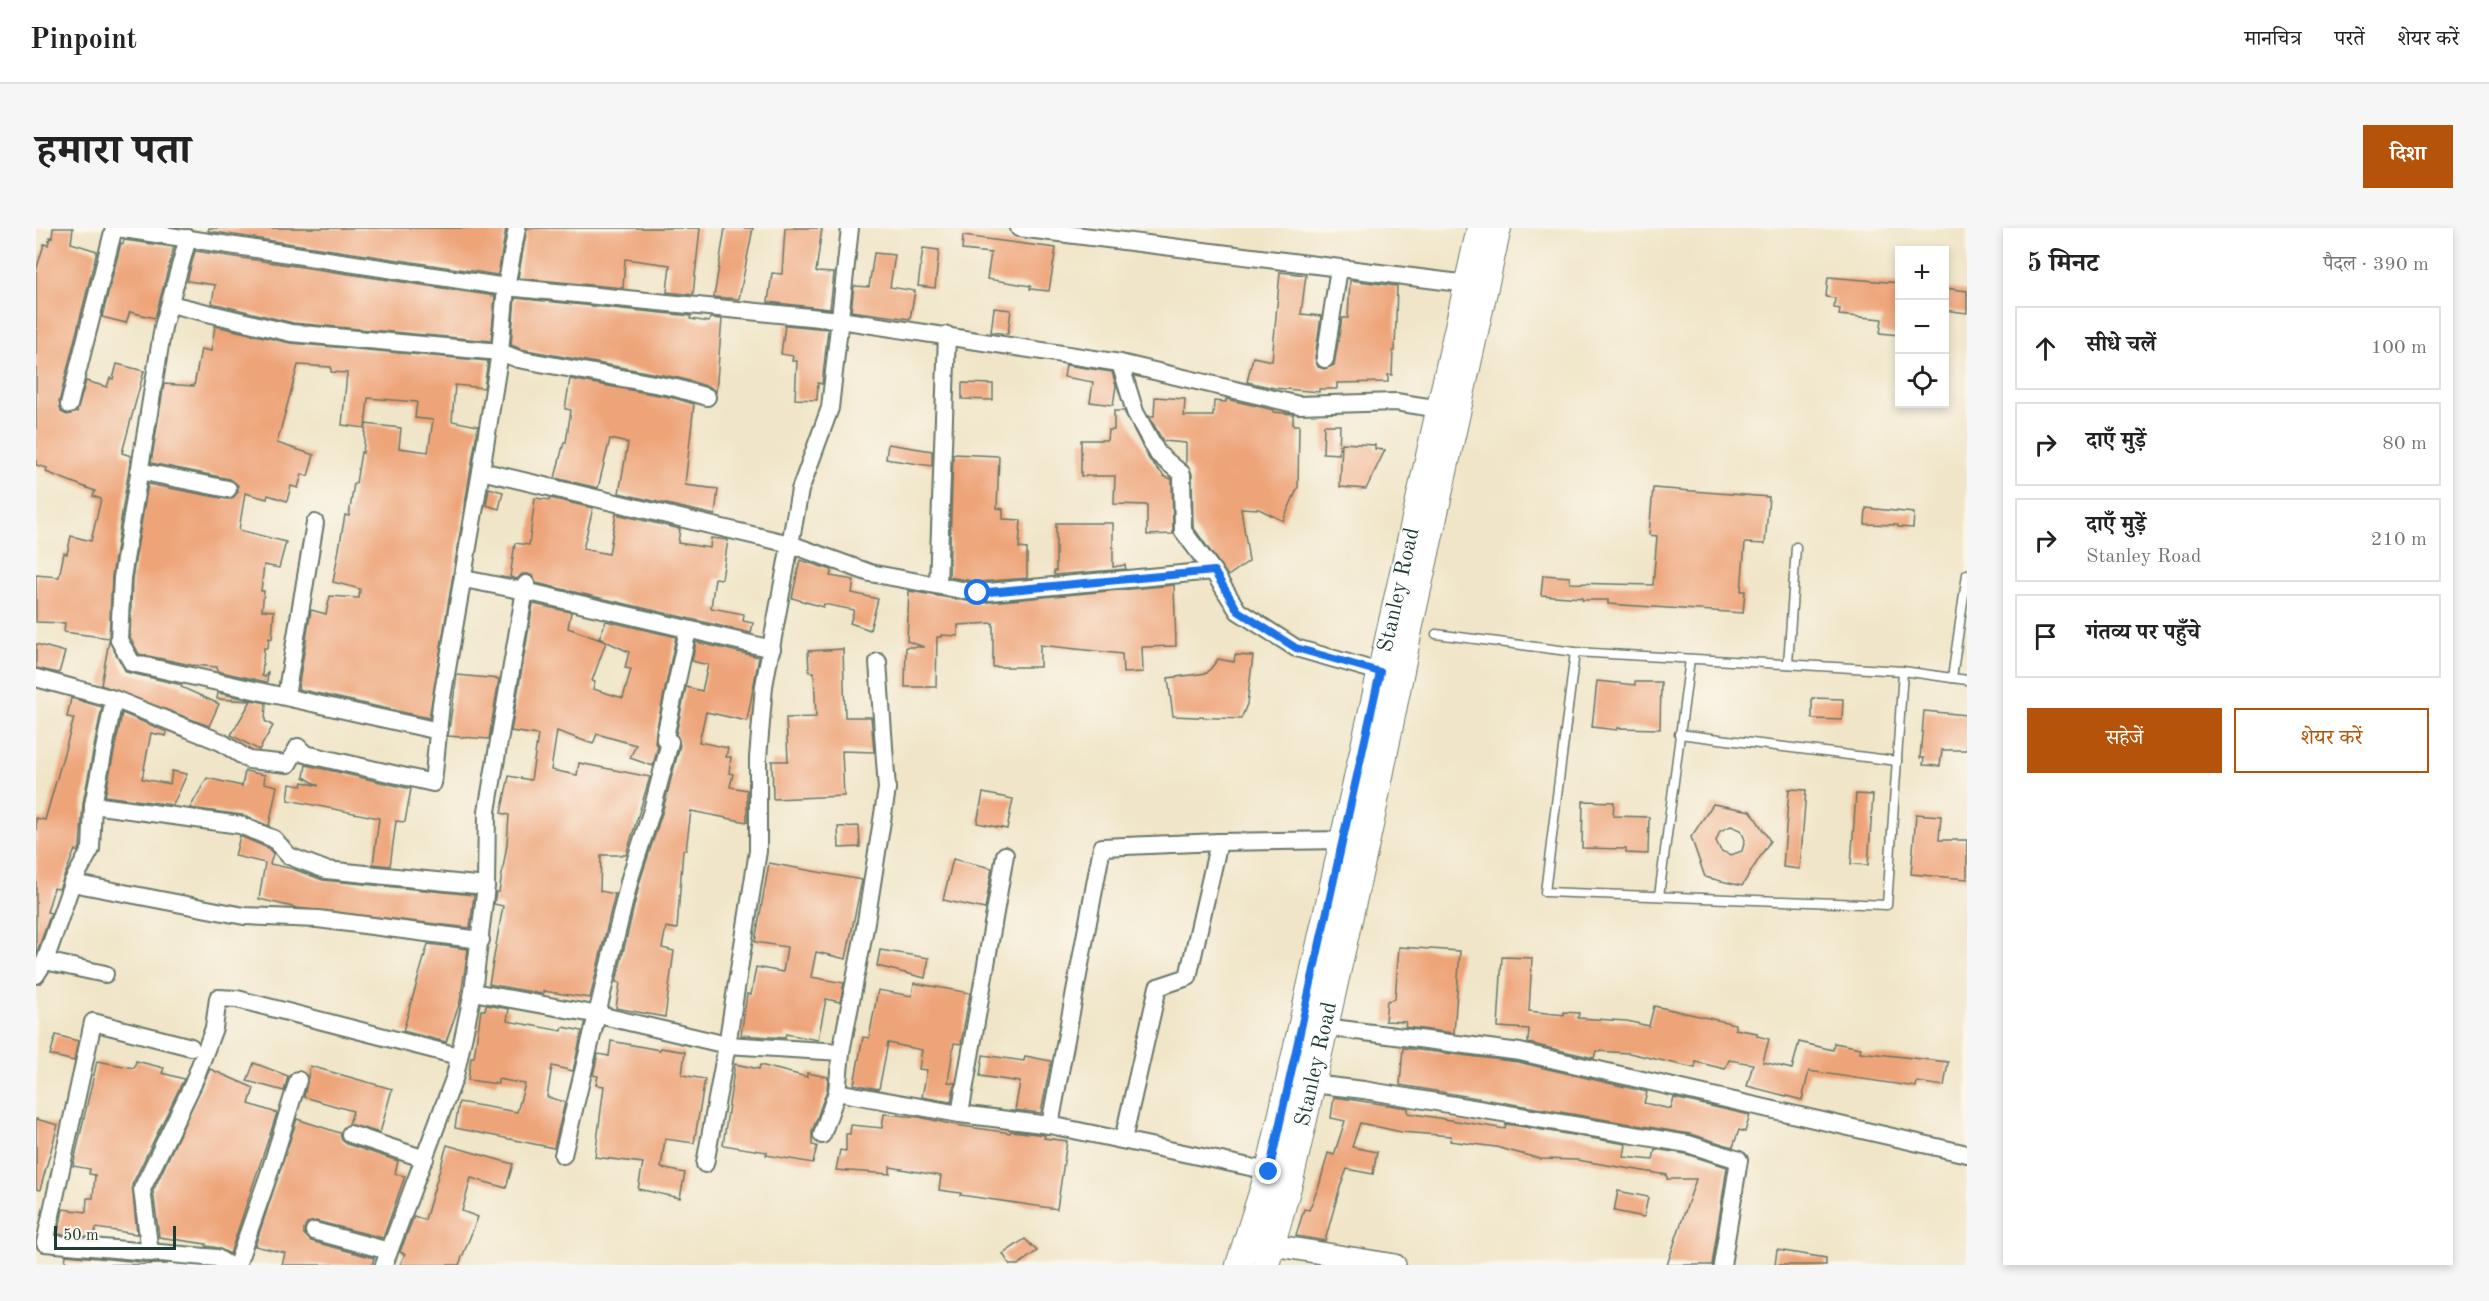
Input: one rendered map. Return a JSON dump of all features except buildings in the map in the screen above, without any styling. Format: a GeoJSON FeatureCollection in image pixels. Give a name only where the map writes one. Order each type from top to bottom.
{"type":"FeatureCollection","features":[{"type":"Feature","properties":{"kind":"main road","name":"Stanley Road"},"geometry":{"type":"LineString","coordinates":[[1269,1255],[1273,1186],[1343,840],[1480,228]]}},
{"type":"Feature","properties":{"kind":"main road","name":"Stanley Road"},"geometry":{"type":"LineString","coordinates":[[1239,1265],[1273,1186],[1312,1084],[1371,821],[1410,625],[1498,228]]}},
{"type":"Feature","properties":{"kind":"street"},"geometry":{"type":"LineString","coordinates":[[69,405],[116,228],[197,235],[506,287],[840,320],[947,336],[1120,363],[1299,405],[1396,402],[1440,409]]}},
{"type":"Feature","properties":{"kind":"street"},"geometry":{"type":"LineString","coordinates":[[36,678],[114,699],[221,742],[249,759],[288,764],[298,747],[305,754],[433,783],[439,731],[500,352],[506,287],[518,228]]}},
{"type":"Feature","properties":{"kind":"street"},"geometry":{"type":"LineString","coordinates":[[705,1164],[728,1045],[758,851],[758,758],[764,686],[800,490],[831,408],[850,228]]}},
{"type":"Feature","properties":{"kind":"street"},"geometry":{"type":"LineString","coordinates":[[1019,228],[1467,284]]}},
{"type":"Feature","properties":{"kind":"street"},"geometry":{"type":"LineString","coordinates":[[197,235],[163,327],[122,578],[119,640],[132,663],[439,731]]}},
{"type":"Feature","properties":{"kind":"street"},"geometry":{"type":"LineString","coordinates":[[1325,358],[1339,268]]}},
{"type":"Feature","properties":{"kind":"street"},"geometry":{"type":"LineString","coordinates":[[170,304],[291,333],[500,352],[518,359],[676,388],[708,397]]}},
{"type":"Feature","properties":{"kind":"street"},"geometry":{"type":"LineString","coordinates":[[938,585],[947,336]]}},
{"type":"Feature","properties":{"kind":"street"},"geometry":{"type":"LineString","coordinates":[[1120,363],[1134,412],[1158,454],[1182,474],[1184,531],[1214,571],[1238,611],[1296,648],[1380,672]]}},
{"type":"Feature","properties":{"kind":"street"},"geometry":{"type":"LineString","coordinates":[[139,471],[228,489]]}},
{"type":"Feature","properties":{"kind":"street"},"geometry":{"type":"LineString","coordinates":[[481,471],[790,544],[870,573],[978,593],[1214,571]]}},
{"type":"Feature","properties":{"kind":"street"},"geometry":{"type":"LineString","coordinates":[[286,696],[315,523]]}},
{"type":"Feature","properties":{"kind":"street"},"geometry":{"type":"LineString","coordinates":[[464,579],[526,588],[772,650]]}},
{"type":"Feature","properties":{"kind":"street"},"geometry":{"type":"LineString","coordinates":[[314,1230],[386,1258],[455,1076],[473,992],[481,940],[486,886],[487,810],[526,588]]}},
{"type":"Feature","properties":{"kind":"street"},"geometry":{"type":"LineString","coordinates":[[563,1155],[599,1015],[630,878],[652,810],[670,742],[665,739],[666,732],[688,630]]}},
{"type":"Feature","properties":{"kind":"street"},"geometry":{"type":"LineString","coordinates":[[822,1135],[837,1092],[886,789],[878,662]]}},
{"type":"Feature","properties":{"kind":"street"},"geometry":{"type":"LineString","coordinates":[[105,974],[40,968],[72,883],[91,849],[93,805],[114,699]]}},
{"type":"Feature","properties":{"kind":"street"},"geometry":{"type":"LineString","coordinates":[[93,805],[240,825],[274,839],[289,856],[326,870],[486,886]]}},
{"type":"Feature","properties":{"kind":"street"},"geometry":{"type":"LineString","coordinates":[[1050,1125],[1102,847],[1343,840]]}},
{"type":"Feature","properties":{"kind":"street"},"geometry":{"type":"LineString","coordinates":[[1123,1140],[1158,987],[1188,977],[1219,842]]}},
{"type":"Feature","properties":{"kind":"street"},"geometry":{"type":"LineString","coordinates":[[960,1114],[1005,855]]}},
{"type":"Feature","properties":{"kind":"street"},"geometry":{"type":"LineString","coordinates":[[72,883],[244,916],[318,920],[481,940]]}},
{"type":"Feature","properties":{"kind":"street"},"geometry":{"type":"LineString","coordinates":[[473,992],[599,1015],[728,1045],[842,1052]]}},
{"type":"Feature","properties":{"kind":"street"},"geometry":{"type":"LineString","coordinates":[[150,1253],[142,1190],[193,1084],[214,1028],[218,998],[237,999],[458,1056]]}},
{"type":"Feature","properties":{"kind":"street"},"geometry":{"type":"LineString","coordinates":[[190,1047],[93,1022],[40,1242],[217,1258],[228,1265]]}},
{"type":"Feature","properties":{"kind":"street"},"geometry":{"type":"LineString","coordinates":[[1325,1027],[1520,1052],[1967,1154]]}},
{"type":"Feature","properties":{"kind":"street"},"geometry":{"type":"LineString","coordinates":[[237,1265],[269,1174],[298,1080]]}},
{"type":"Feature","properties":{"kind":"street"},"geometry":{"type":"LineString","coordinates":[[1312,1084],[1364,1090],[1688,1144],[1739,1160],[1722,1265]]}},
{"type":"Feature","properties":{"kind":"street"},"geometry":{"type":"LineString","coordinates":[[837,1092],[960,1114],[1050,1125],[1123,1140],[1273,1186]]}},
{"type":"Feature","properties":{"kind":"street"},"geometry":{"type":"LineString","coordinates":[[350,1134],[425,1159]]}},
{"type":"Feature","properties":{"kind":"street"},"geometry":{"type":"LineString","coordinates":[[1269,1255],[1395,1265]]}},
{"type":"Feature","properties":{"kind":"lane"},"geometry":{"type":"LineString","coordinates":[[1788,664],[1796,548]]}},
{"type":"Feature","properties":{"kind":"lane"},"geometry":{"type":"LineString","coordinates":[[1952,678],[1967,574]]}},
{"type":"Feature","properties":{"kind":"lane"},"geometry":{"type":"LineString","coordinates":[[1436,634],[1575,652],[1903,672],[1967,680]]}},
{"type":"Feature","properties":{"kind":"lane"},"geometry":{"type":"LineString","coordinates":[[1575,652],[1545,892],[1887,905],[1903,672]]}},
{"type":"Feature","properties":{"kind":"lane"},"geometry":{"type":"LineString","coordinates":[[1659,896],[1690,659]]}},
{"type":"Feature","properties":{"kind":"lane"},"geometry":{"type":"LineString","coordinates":[[1679,734],[1897,761]]}},
{"type":"Feature","properties":{"kind":"route"},"geometry":{"type":"LineString","coordinates":[[978,593],[1214,571],[1238,611],[1296,648],[1380,672],[1269,1172]]}}]}
